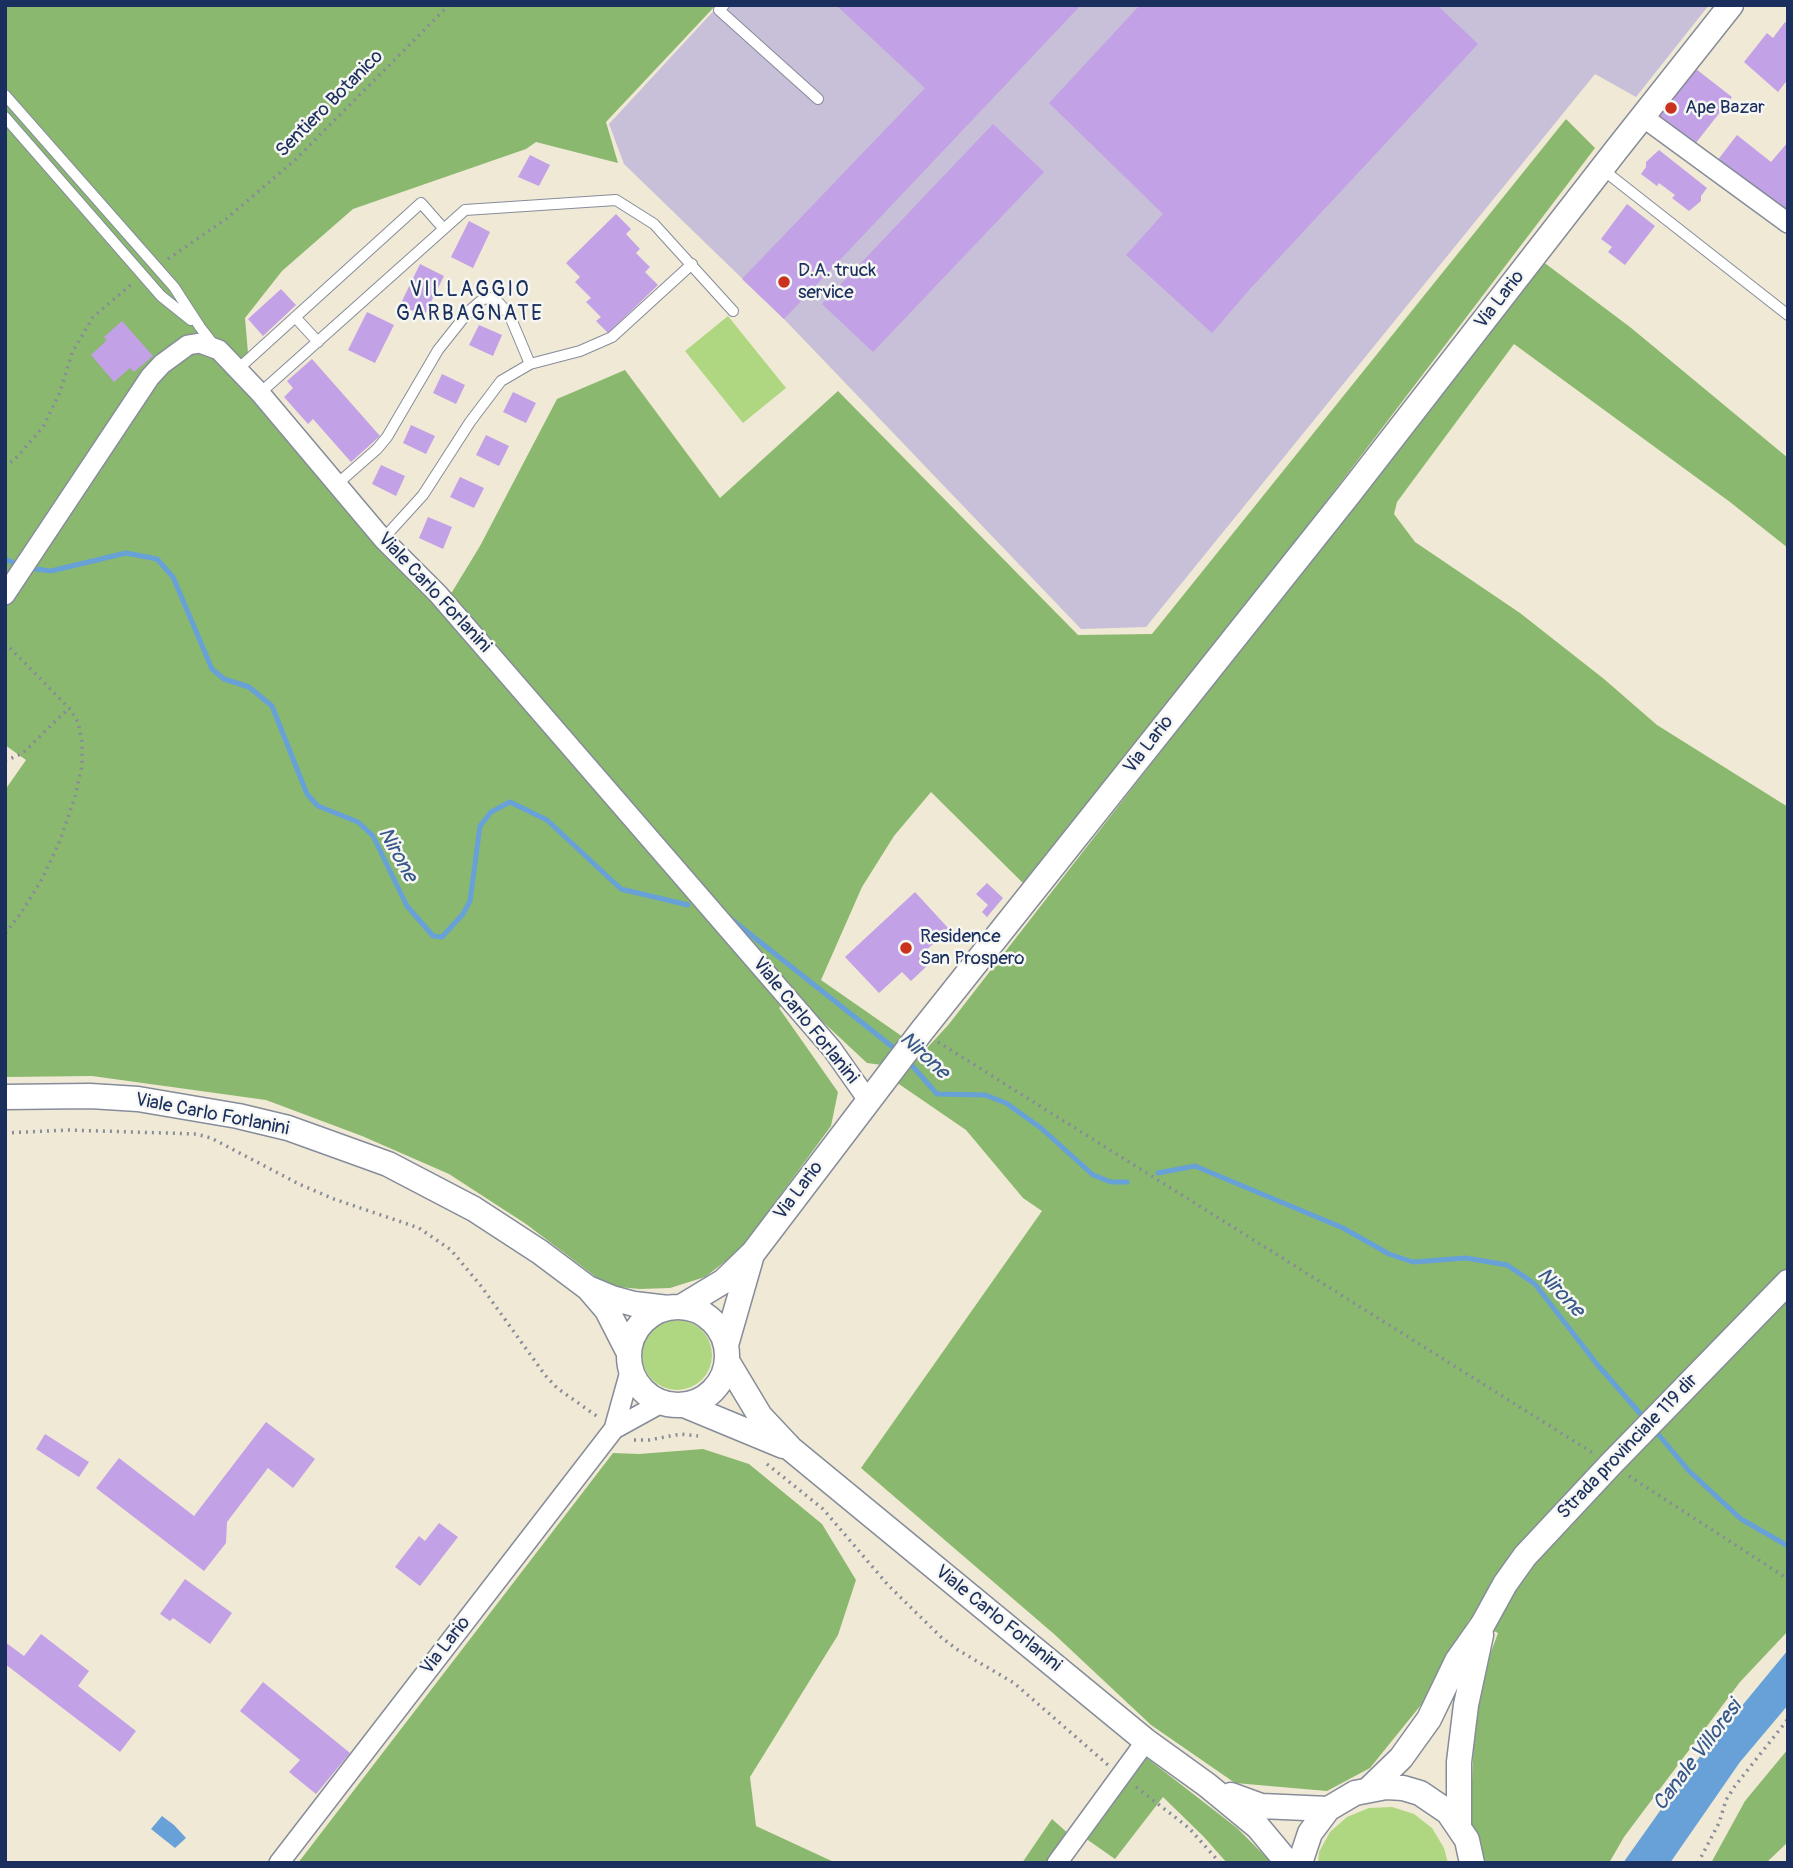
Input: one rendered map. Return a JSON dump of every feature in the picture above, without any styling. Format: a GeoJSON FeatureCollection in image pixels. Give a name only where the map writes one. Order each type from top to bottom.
{"type":"FeatureCollection","features":[{"type":"Feature","properties":{"kind":"street","name":"Via Lario"},"geometry":{"type":"LineString","coordinates":[[674,1307],[724,1281],[753,1253],[868,1100],[1349,494],[1731,5]]}},
{"type":"Feature","properties":{"kind":"street"},"geometry":{"type":"LineString","coordinates":[[1643,117],[1788,223]]}},
{"type":"Feature","properties":{"kind":"street"},"geometry":{"type":"LineString","coordinates":[[5,595],[134,397],[150,377],[162,364],[188,345],[200,343],[219,350]]}},
{"type":"Feature","properties":{"kind":"street","name":"Viale Carlo Forlanini"},"geometry":{"type":"LineString","coordinates":[[219,350],[260,393],[383,539],[447,605],[795,1006],[832,1049],[868,1100]]}},
{"type":"Feature","properties":{"kind":"street","name":"Viale Carlo Forlanini"},"geometry":{"type":"LineString","coordinates":[[5,1097],[90,1096],[138,1099],[238,1116],[288,1128],[388,1164],[474,1209],[540,1252],[588,1288],[607,1310],[630,1361]]}},
{"type":"Feature","properties":{"kind":"street","name":"Via Lario"},"geometry":{"type":"LineString","coordinates":[[727,1353],[743,1279],[753,1253]]}},
{"type":"Feature","properties":{"kind":"street","name":"Strada provinciale 119 dir"},"geometry":{"type":"LineString","coordinates":[[1369,1788],[1401,1758],[1429,1719],[1457,1661],[1525,1556],[1788,1282]]}},
{"type":"Feature","properties":{"kind":"street","name":"Viale Carlo Forlanini"},"geometry":{"type":"LineString","coordinates":[[588,1288],[634,1304],[674,1307]]}},
{"type":"Feature","properties":{"kind":"street"},"geometry":{"type":"LineString","coordinates":[[674,1307],[705,1314],[715,1322],[727,1353],[724,1374],[717,1386],[696,1402],[673,1404],[648,1395],[637,1383],[630,1361],[633,1337],[641,1324],[653,1314],[674,1307]]}},
{"type":"Feature","properties":{"kind":"street","name":"Viale Carlo Forlanini"},"geometry":{"type":"LineString","coordinates":[[727,1353],[760,1416],[790,1450],[1146,1741],[1208,1785],[1258,1827],[1288,1863]]}},
{"type":"Feature","properties":{"kind":"street","name":"Via Lario"},"geometry":{"type":"LineString","coordinates":[[279,1863],[614,1429],[630,1361]]}},
{"type":"Feature","properties":{"kind":"street","name":"Via Lario"},"geometry":{"type":"LineString","coordinates":[[614,1429],[673,1404]]}},
{"type":"Feature","properties":{"kind":"street","name":"Viale Carlo Forlanini"},"geometry":{"type":"LineString","coordinates":[[673,1404],[790,1450]]}},
{"type":"Feature","properties":{"kind":"street","name":"Strada provinciale 119 dir"},"geometry":{"type":"LineString","coordinates":[[1459,1825],[1460,1762],[1466,1705],[1483,1624]]}},
{"type":"Feature","properties":{"kind":"street"},"geometry":{"type":"LineString","coordinates":[[1057,1863],[1146,1741]]}},
{"type":"Feature","properties":{"kind":"street","name":"Viale Carlo Forlanini"},"geometry":{"type":"LineString","coordinates":[[1208,1785],[1261,1806],[1328,1809]]}},
{"type":"Feature","properties":{"kind":"street"},"geometry":{"type":"LineString","coordinates":[[1300,1863],[1310,1833],[1328,1809],[1354,1793],[1369,1788],[1403,1788],[1420,1793],[1448,1812],[1467,1840],[1472,1863]]}},
{"type":"Feature","properties":{"kind":"lane"},"geometry":{"type":"LineString","coordinates":[[724,5],[719,10],[818,99]]}},
{"type":"Feature","properties":{"kind":"lane"},"geometry":{"type":"LineString","coordinates":[[5,95],[174,287],[219,350]]}},
{"type":"Feature","properties":{"kind":"lane"},"geometry":{"type":"LineString","coordinates":[[5,117],[161,296],[200,327]]}},
{"type":"Feature","properties":{"kind":"lane"},"geometry":{"type":"LineString","coordinates":[[1601,169],[1788,315]]}},
{"type":"Feature","properties":{"kind":"lane"},"geometry":{"type":"LineString","coordinates":[[260,393],[465,210],[615,200],[653,225],[733,311]]}},
{"type":"Feature","properties":{"kind":"lane"},"geometry":{"type":"LineString","coordinates":[[238,369],[421,203],[443,228]]}},
{"type":"Feature","properties":{"kind":"lane"},"geometry":{"type":"LineString","coordinates":[[383,539],[423,495],[496,386],[512,373],[530,365],[580,351],[612,337],[692,264]]}},
{"type":"Feature","properties":{"kind":"lane"},"geometry":{"type":"LineString","coordinates":[[336,485],[387,437],[438,350],[469,311],[483,299],[491,298],[504,307],[530,365]]}},
{"type":"Feature","properties":{"kind":"lane"},"geometry":{"type":"LineString","coordinates":[[295,317],[318,342]]}},
{"type":"Feature","properties":{"kind":"path","name":"Sentiero Botanico"},"geometry":{"type":"LineString","coordinates":[[226,219],[295,160],[449,5]]}},
{"type":"Feature","properties":{"kind":"path"},"geometry":{"type":"LineString","coordinates":[[5,467],[43,427],[60,392],[72,353]]}},
{"type":"Feature","properties":{"kind":"path"},"geometry":{"type":"LineString","coordinates":[[5,643],[69,708],[78,722],[82,742],[82,765],[75,797],[59,843],[22,913],[5,934]]}},
{"type":"Feature","properties":{"kind":"path"},"geometry":{"type":"LineString","coordinates":[[5,761],[23,753],[69,708]]}},
{"type":"Feature","properties":{"kind":"path"},"geometry":{"type":"LineString","coordinates":[[911,1046],[1611,1464],[1788,1579]]}},
{"type":"Feature","properties":{"kind":"path"},"geometry":{"type":"LineString","coordinates":[[1698,1863],[1714,1835],[1735,1786],[1788,1719]]}},
{"type":"Feature","properties":{"kind":"shaded area"},"geometry":{"type":"Polygon","coordinates":[[[719,5],[1709,5],[1636,97],[1595,74],[1146,627],[1081,629],[784,319],[624,164],[609,124],[719,5]]]}},
{"type":"Feature","properties":{"kind":"green space"},"geometry":{"type":"Polygon","coordinates":[[[5,5],[716,5],[606,122],[618,163],[536,142],[526,149],[353,209],[282,271],[245,318],[252,400],[430,593],[452,592],[480,546],[557,399],[625,370],[720,498],[838,391],[1078,635],[1152,634],[1566,119],[1595,148],[1135,753],[1026,886],[931,792],[894,836],[862,887],[821,980],[903,1037],[882,1065],[867,1063],[793,994],[779,1008],[838,1092],[831,1126],[740,1250],[705,1277],[670,1288],[640,1289],[608,1286],[526,1224],[449,1174],[362,1136],[266,1100],[92,1076],[5,1077],[5,790],[26,760],[5,745],[5,5]]]}},
{"type":"Feature","properties":{"kind":"green space"},"geometry":{"type":"Polygon","coordinates":[[[1542,261],[1630,327],[1788,458],[1788,548],[1730,502],[1514,344],[1397,502],[1394,514],[1415,542],[1520,613],[1657,725],[1788,807],[1788,1631],[1740,1682],[1624,1837],[1609,1863],[1483,1863],[1470,1827],[1476,1693],[1498,1633],[1469,1620],[1429,1695],[1370,1768],[1327,1791],[1235,1783],[1151,1725],[1054,1634],[861,1468],[1042,1211],[1023,1198],[966,1130],[896,1082],[949,1024],[1542,261]]]}},
{"type":"Feature","properties":{"kind":"green space"},"geometry":{"type":"Polygon","coordinates":[[[728,316],[786,388],[743,423],[685,351],[728,316]]]}},
{"type":"Feature","properties":{"kind":"green space"},"geometry":{"type":"Polygon","coordinates":[[[670,1320],[684,1320],[697,1326],[706,1335],[712,1355],[710,1368],[702,1380],[684,1390],[670,1390],[657,1384],[648,1375],[642,1362],[642,1348],[648,1335],[657,1326],[670,1320]]]}},
{"type":"Feature","properties":{"kind":"green space"},"geometry":{"type":"Polygon","coordinates":[[[703,1449],[749,1464],[822,1524],[856,1580],[838,1635],[750,1777],[756,1826],[836,1863],[298,1863],[613,1453],[639,1454],[703,1449]]]}},
{"type":"Feature","properties":{"kind":"green space"},"geometry":{"type":"Polygon","coordinates":[[[1788,1749],[1788,1842],[1766,1863],[1711,1863],[1745,1801],[1788,1749]]]}},
{"type":"Feature","properties":{"kind":"green space"},"geometry":{"type":"Polygon","coordinates":[[[1143,1755],[1237,1828],[1272,1863],[1227,1863],[1163,1797],[1115,1859],[1085,1838],[1143,1755]]]}},
{"type":"Feature","properties":{"kind":"green space"},"geometry":{"type":"Polygon","coordinates":[[[1392,1807],[1414,1814],[1432,1828],[1444,1848],[1448,1863],[1318,1863],[1319,1852],[1330,1832],[1347,1817],[1369,1808],[1392,1807]]]}},
{"type":"Feature","properties":{"kind":"green space"},"geometry":{"type":"Polygon","coordinates":[[[1052,1819],[1070,1835],[1046,1863],[1022,1863],[1052,1819]]]}},
{"type":"Feature","properties":{"kind":"water","name":"Canale Villoresi"},"geometry":{"type":"Polygon","coordinates":[[[1788,1650],[1788,1705],[1740,1762],[1670,1863],[1623,1863],[1689,1770],[1788,1650]]]}},
{"type":"Feature","properties":{"kind":"water"},"geometry":{"type":"Polygon","coordinates":[[[162,1816],[186,1838],[175,1848],[151,1829],[162,1816]]]}},
{"type":"Feature","properties":{"kind":"building"},"geometry":{"type":"Polygon","coordinates":[[[836,5],[1081,5],[784,319],[742,279],[925,88],[836,5]]]}},
{"type":"Feature","properties":{"kind":"building"},"geometry":{"type":"Polygon","coordinates":[[[1140,5],[1437,5],[1478,44],[1212,333],[1126,255],[1163,214],[1049,103],[1140,5]]]}},
{"type":"Feature","properties":{"kind":"building"},"geometry":{"type":"Polygon","coordinates":[[[1785,22],[1788,24],[1788,79],[1778,92],[1744,62],[1767,33],[1773,38],[1785,22]]]}},
{"type":"Feature","properties":{"kind":"building"},"geometry":{"type":"Polygon","coordinates":[[[1696,69],[1732,97],[1695,144],[1660,116],[1696,69]]]}},
{"type":"Feature","properties":{"kind":"building"},"geometry":{"type":"Polygon","coordinates":[[[993,124],[1044,172],[873,352],[822,304],[993,124]]]}},
{"type":"Feature","properties":{"kind":"building"},"geometry":{"type":"Polygon","coordinates":[[[1737,135],[1771,162],[1788,142],[1788,215],[1717,161],[1737,135]]]}},
{"type":"Feature","properties":{"kind":"building"},"geometry":{"type":"Polygon","coordinates":[[[1659,150],[1707,188],[1701,201],[1689,211],[1672,198],[1675,195],[1641,174],[1646,162],[1659,150]]]}},
{"type":"Feature","properties":{"kind":"building"},"geometry":{"type":"Polygon","coordinates":[[[530,155],[550,165],[539,186],[518,177],[530,155]]]}},
{"type":"Feature","properties":{"kind":"building"},"geometry":{"type":"Polygon","coordinates":[[[1627,204],[1655,226],[1625,265],[1608,252],[1612,247],[1601,239],[1627,204]]]}},
{"type":"Feature","properties":{"kind":"building"},"geometry":{"type":"Polygon","coordinates":[[[616,214],[631,229],[626,234],[640,249],[636,253],[650,267],[645,272],[658,285],[608,333],[596,321],[601,317],[586,302],[591,298],[575,282],[580,277],[566,263],[616,214]]]}},
{"type":"Feature","properties":{"kind":"building"},"geometry":{"type":"Polygon","coordinates":[[[469,221],[490,232],[473,268],[451,257],[469,221]]]}},
{"type":"Feature","properties":{"kind":"building"},"geometry":{"type":"Polygon","coordinates":[[[420,264],[444,276],[424,316],[400,305],[420,264]]]}},
{"type":"Feature","properties":{"kind":"building"},"geometry":{"type":"Polygon","coordinates":[[[281,289],[296,305],[263,336],[248,319],[281,289]]]}},
{"type":"Feature","properties":{"kind":"building"},"geometry":{"type":"Polygon","coordinates":[[[367,312],[394,325],[375,363],[348,350],[367,312]]]}},
{"type":"Feature","properties":{"kind":"building"},"geometry":{"type":"Polygon","coordinates":[[[122,321],[153,356],[134,372],[130,368],[114,382],[91,355],[107,340],[104,337],[122,321]]]}},
{"type":"Feature","properties":{"kind":"building"},"geometry":{"type":"Polygon","coordinates":[[[479,325],[502,335],[493,356],[469,345],[479,325]]]}},
{"type":"Feature","properties":{"kind":"building"},"geometry":{"type":"Polygon","coordinates":[[[312,359],[380,436],[351,462],[313,419],[308,424],[284,397],[293,388],[287,381],[312,359]]]}},
{"type":"Feature","properties":{"kind":"building"},"geometry":{"type":"Polygon","coordinates":[[[442,374],[465,385],[456,404],[433,393],[442,374]]]}},
{"type":"Feature","properties":{"kind":"building"},"geometry":{"type":"Polygon","coordinates":[[[513,392],[536,403],[526,423],[503,412],[513,392]]]}},
{"type":"Feature","properties":{"kind":"building"},"geometry":{"type":"Polygon","coordinates":[[[411,425],[435,436],[426,454],[403,443],[411,425]]]}},
{"type":"Feature","properties":{"kind":"building"},"geometry":{"type":"Polygon","coordinates":[[[486,435],[509,446],[499,466],[476,455],[486,435]]]}},
{"type":"Feature","properties":{"kind":"building"},"geometry":{"type":"Polygon","coordinates":[[[381,465],[405,476],[396,496],[372,484],[381,465]]]}},
{"type":"Feature","properties":{"kind":"building"},"geometry":{"type":"Polygon","coordinates":[[[460,477],[484,488],[474,508],[450,497],[460,477]]]}},
{"type":"Feature","properties":{"kind":"building"},"geometry":{"type":"Polygon","coordinates":[[[428,517],[452,527],[443,549],[419,538],[428,517]]]}},
{"type":"Feature","properties":{"kind":"building"},"geometry":{"type":"Polygon","coordinates":[[[987,883],[1003,898],[987,917],[982,912],[988,905],[976,894],[987,883]]]}},
{"type":"Feature","properties":{"kind":"building"},"geometry":{"type":"Polygon","coordinates":[[[915,892],[949,929],[919,957],[927,966],[911,981],[902,972],[879,993],[845,957],[915,892]]]}},
{"type":"Feature","properties":{"kind":"building"},"geometry":{"type":"Polygon","coordinates":[[[266,1422],[315,1459],[293,1488],[268,1468],[227,1522],[226,1543],[204,1571],[96,1488],[119,1458],[194,1516],[266,1422]]]}},
{"type":"Feature","properties":{"kind":"building"},"geometry":{"type":"Polygon","coordinates":[[[45,1434],[89,1462],[79,1477],[36,1449],[45,1434]]]}},
{"type":"Feature","properties":{"kind":"building"},"geometry":{"type":"Polygon","coordinates":[[[439,1523],[458,1537],[420,1586],[395,1567],[419,1536],[425,1541],[439,1523]]]}},
{"type":"Feature","properties":{"kind":"building"},"geometry":{"type":"Polygon","coordinates":[[[185,1579],[232,1613],[210,1644],[173,1618],[170,1621],[160,1614],[185,1579]]]}},
{"type":"Feature","properties":{"kind":"building"},"geometry":{"type":"Polygon","coordinates":[[[41,1634],[89,1671],[78,1686],[136,1731],[120,1752],[5,1664],[5,1642],[24,1656],[41,1634]]]}},
{"type":"Feature","properties":{"kind":"building"},"geometry":{"type":"Polygon","coordinates":[[[263,1682],[350,1753],[316,1794],[289,1772],[300,1760],[240,1711],[263,1682]]]}},
{"type":"Feature","properties":{"kind":"waterway","name":"Nirone"},"geometry":{"type":"LineString","coordinates":[[28,568],[51,571],[126,553],[157,559],[173,577],[212,669],[224,679],[249,687],[272,706],[307,794],[318,806],[358,822],[373,836],[407,906],[433,936],[442,937],[463,914],[470,901],[480,826],[491,812],[510,802],[547,820],[621,889],[688,905]]}},
{"type":"Feature","properties":{"kind":"waterway","name":"Nirone"},"geometry":{"type":"LineString","coordinates":[[5,559],[19,565]]}},
{"type":"Feature","properties":{"kind":"waterway","name":"Nirone"},"geometry":{"type":"LineString","coordinates":[[731,919],[899,1052]]}},
{"type":"Feature","properties":{"kind":"waterway","name":"Nirone"},"geometry":{"type":"LineString","coordinates":[[908,1061],[937,1094],[985,1095],[1006,1103],[1041,1128],[1093,1175],[1111,1182],[1127,1182]]}},
{"type":"Feature","properties":{"kind":"waterway","name":"Nirone"},"geometry":{"type":"LineString","coordinates":[[1158,1173],[1195,1166],[1343,1228],[1389,1254],[1413,1262],[1466,1258],[1507,1265],[1535,1284],[1596,1363],[1644,1418]]}},
{"type":"Feature","properties":{"kind":"waterway","name":"Nirone"},"geometry":{"type":"LineString","coordinates":[[1653,1428],[1689,1471],[1741,1519],[1788,1546]]}},
{"type":"Feature","properties":{"kind":"place","name":"Ape Bazar"},"geometry":{"type":"Point","coordinates":[1671,108]}},
{"type":"Feature","properties":{"kind":"place","name":"D.A. truck service"},"geometry":{"type":"Point","coordinates":[784,282]}},
{"type":"Feature","properties":{"kind":"place","name":"Residence San Prospero"},"geometry":{"type":"Point","coordinates":[906,948]}},
{"type":"Feature","properties":{"kind":"district","name":"VILLAGGIO GARBAGNATE"},"geometry":{"type":"Point","coordinates":[470,303]}}]}
